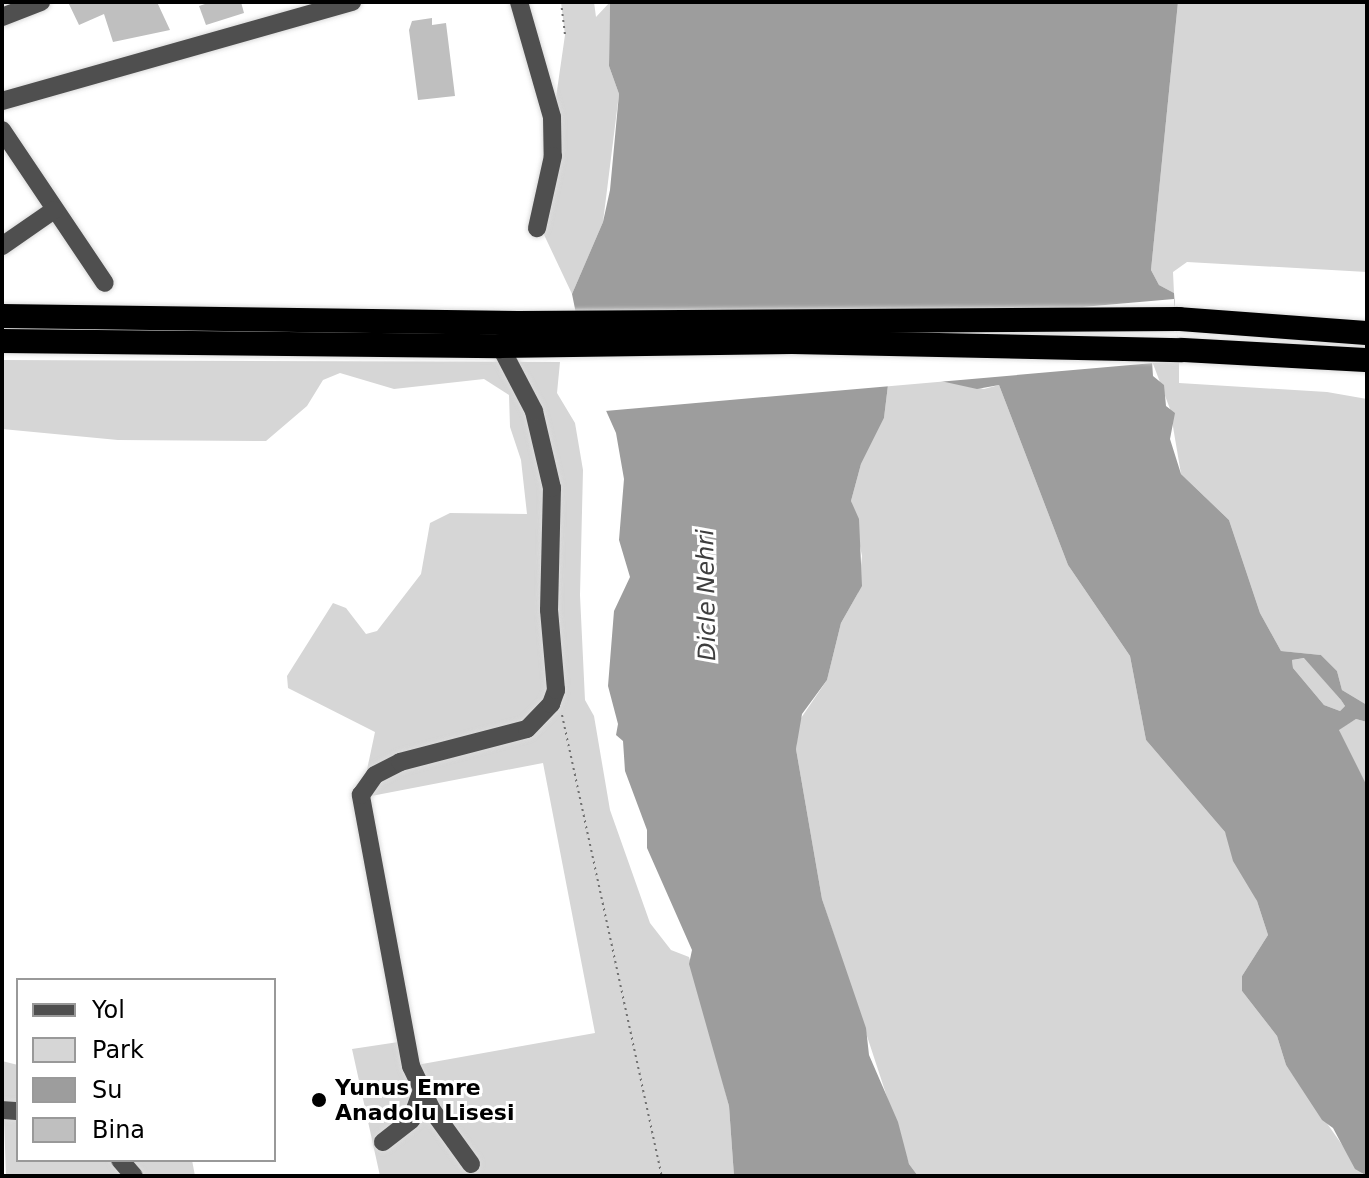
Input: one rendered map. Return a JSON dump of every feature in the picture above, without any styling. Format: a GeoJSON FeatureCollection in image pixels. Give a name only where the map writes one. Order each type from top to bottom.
{"type":"FeatureCollection","features":[{"type":"Feature","properties":{"kind":"highway"},"geometry":{"type":"LineString","coordinates":[[2,316],[513,339],[1179,319],[1367,333]]}},
{"type":"Feature","properties":{"kind":"highway"},"geometry":{"type":"LineString","coordinates":[[2,341],[513,339],[792,342],[1182,350],[1367,360]]}},
{"type":"Feature","properties":{"kind":"street"},"geometry":{"type":"LineString","coordinates":[[2,17],[41,2]]}},
{"type":"Feature","properties":{"kind":"street"},"geometry":{"type":"LineString","coordinates":[[2,101],[297,8],[352,2]]}},
{"type":"Feature","properties":{"kind":"street"},"geometry":{"type":"LineString","coordinates":[[519,2],[552,117],[553,156],[537,228]]}},
{"type":"Feature","properties":{"kind":"street"},"geometry":{"type":"LineString","coordinates":[[2,130],[105,283]]}},
{"type":"Feature","properties":{"kind":"street"},"geometry":{"type":"LineString","coordinates":[[2,246],[54,210]]}},
{"type":"Feature","properties":{"kind":"street"},"geometry":{"type":"LineString","coordinates":[[471,1164],[421,1093],[409,1058],[361,795],[375,775],[400,762],[527,729],[551,704],[556,690],[549,610],[552,488],[513,339]]}},
{"type":"Feature","properties":{"kind":"street"},"geometry":{"type":"LineString","coordinates":[[383,1142],[411,1120],[421,1093]]}},
{"type":"Feature","properties":{"kind":"path"},"geometry":{"type":"LineString","coordinates":[[561,2],[565,35]]}},
{"type":"Feature","properties":{"kind":"path"},"geometry":{"type":"LineString","coordinates":[[556,690],[662,1176]]}},
{"type":"Feature","properties":{"kind":"green space"},"geometry":{"type":"Polygon","coordinates":[[[561,2],[594,2],[596,17],[610,2],[609,66],[619,94],[603,222],[572,294],[538,222],[565,35],[561,2]]]}},
{"type":"Feature","properties":{"kind":"green space"},"geometry":{"type":"Polygon","coordinates":[[[1178,2],[1367,2],[1367,272],[1187,262],[1173,272],[1174,293],[1159,285],[1151,270],[1178,2]]]}},
{"type":"Feature","properties":{"kind":"green space"},"geometry":{"type":"Polygon","coordinates":[[[2,360],[560,362],[557,393],[575,423],[583,470],[580,595],[585,700],[594,716],[610,810],[650,923],[671,950],[689,957],[695,975],[729,1106],[734,1176],[380,1176],[352,1049],[405,1041],[411,1066],[595,1033],[543,763],[361,798],[375,732],[288,688],[287,676],[333,603],[346,608],[366,634],[377,631],[421,574],[430,523],[450,513],[527,514],[521,460],[510,427],[509,395],[484,379],[394,389],[340,373],[323,380],[307,406],[266,441],[118,440],[2,429],[2,360]]]}},
{"type":"Feature","properties":{"kind":"green space"},"geometry":{"type":"Polygon","coordinates":[[[1152,361],[1179,361],[1179,383],[1327,392],[1367,399],[1367,705],[1342,690],[1337,671],[1321,655],[1281,651],[1260,613],[1229,520],[1181,474],[1170,409],[1152,361]]]}},
{"type":"Feature","properties":{"kind":"green space"},"geometry":{"type":"Polygon","coordinates":[[[903,373],[984,389],[999,385],[1068,565],[1130,656],[1146,740],[1225,832],[1257,901],[1268,935],[1242,976],[1242,991],[1277,1036],[1286,1065],[1364,1176],[918,1176],[909,1164],[822,899],[796,749],[799,721],[827,680],[841,623],[858,593],[862,556],[851,501],[861,464],[884,418],[888,385],[903,373]]]}},
{"type":"Feature","properties":{"kind":"green space"},"geometry":{"type":"Polygon","coordinates":[[[1305,658],[1345,706],[1340,711],[1324,705],[1293,668],[1292,660],[1305,658]]]}},
{"type":"Feature","properties":{"kind":"green space"},"geometry":{"type":"Polygon","coordinates":[[[1356,719],[1367,722],[1367,786],[1340,737],[1339,729],[1356,719]]]}},
{"type":"Feature","properties":{"kind":"green space"},"geometry":{"type":"Polygon","coordinates":[[[2,1061],[16,1064],[16,1162],[192,1162],[195,1176],[6,1176],[2,1061]]]}},
{"type":"Feature","properties":{"kind":"water","name":"Dicle Nehri"},"geometry":{"type":"Polygon","coordinates":[[[610,2],[1178,2],[1151,270],[1159,285],[1174,293],[1179,361],[1152,361],[1153,376],[1164,385],[1166,406],[1175,413],[1170,439],[1181,474],[1229,520],[1260,613],[1281,651],[1321,655],[1337,671],[1342,690],[1367,705],[1367,722],[1356,719],[1339,730],[1367,786],[1367,1176],[1355,1169],[1333,1128],[1322,1120],[1286,1065],[1277,1036],[1242,991],[1242,976],[1268,935],[1257,901],[1233,861],[1225,832],[1146,740],[1130,656],[1068,565],[999,385],[977,389],[904,373],[888,385],[884,418],[861,464],[851,501],[859,519],[862,586],[841,623],[827,680],[802,714],[796,749],[822,899],[866,1028],[869,1055],[898,1122],[909,1164],[918,1176],[734,1176],[729,1106],[689,964],[692,950],[647,848],[647,830],[625,771],[623,741],[616,735],[618,724],[608,686],[614,611],[630,577],[619,540],[624,479],[616,433],[587,368],[572,294],[603,222],[610,190],[619,94],[609,66],[610,2]],[[1304,658],[1292,660],[1293,668],[1324,705],[1340,711],[1345,706],[1304,658]]]}},
{"type":"Feature","properties":{"kind":"pier"},"geometry":{"type":"Polygon","coordinates":[[[1174,299],[1179,361],[577,413],[571,352],[1174,299]]]}},
{"type":"Feature","properties":{"kind":"building"},"geometry":{"type":"Polygon","coordinates":[[[68,2],[157,2],[170,30],[113,42],[104,14],[79,25],[68,2]]]}},
{"type":"Feature","properties":{"kind":"building"},"geometry":{"type":"Polygon","coordinates":[[[211,2],[241,2],[244,13],[206,25],[199,6],[211,2]]]}},
{"type":"Feature","properties":{"kind":"building"},"geometry":{"type":"Polygon","coordinates":[[[432,18],[432,25],[446,23],[455,96],[418,100],[409,30],[412,21],[432,18]]]}},
{"type":"Feature","properties":{"kind":"place","name":"Yunus Emre Anadolu Lisesi"},"geometry":{"type":"Point","coordinates":[319,1100]}}]}
